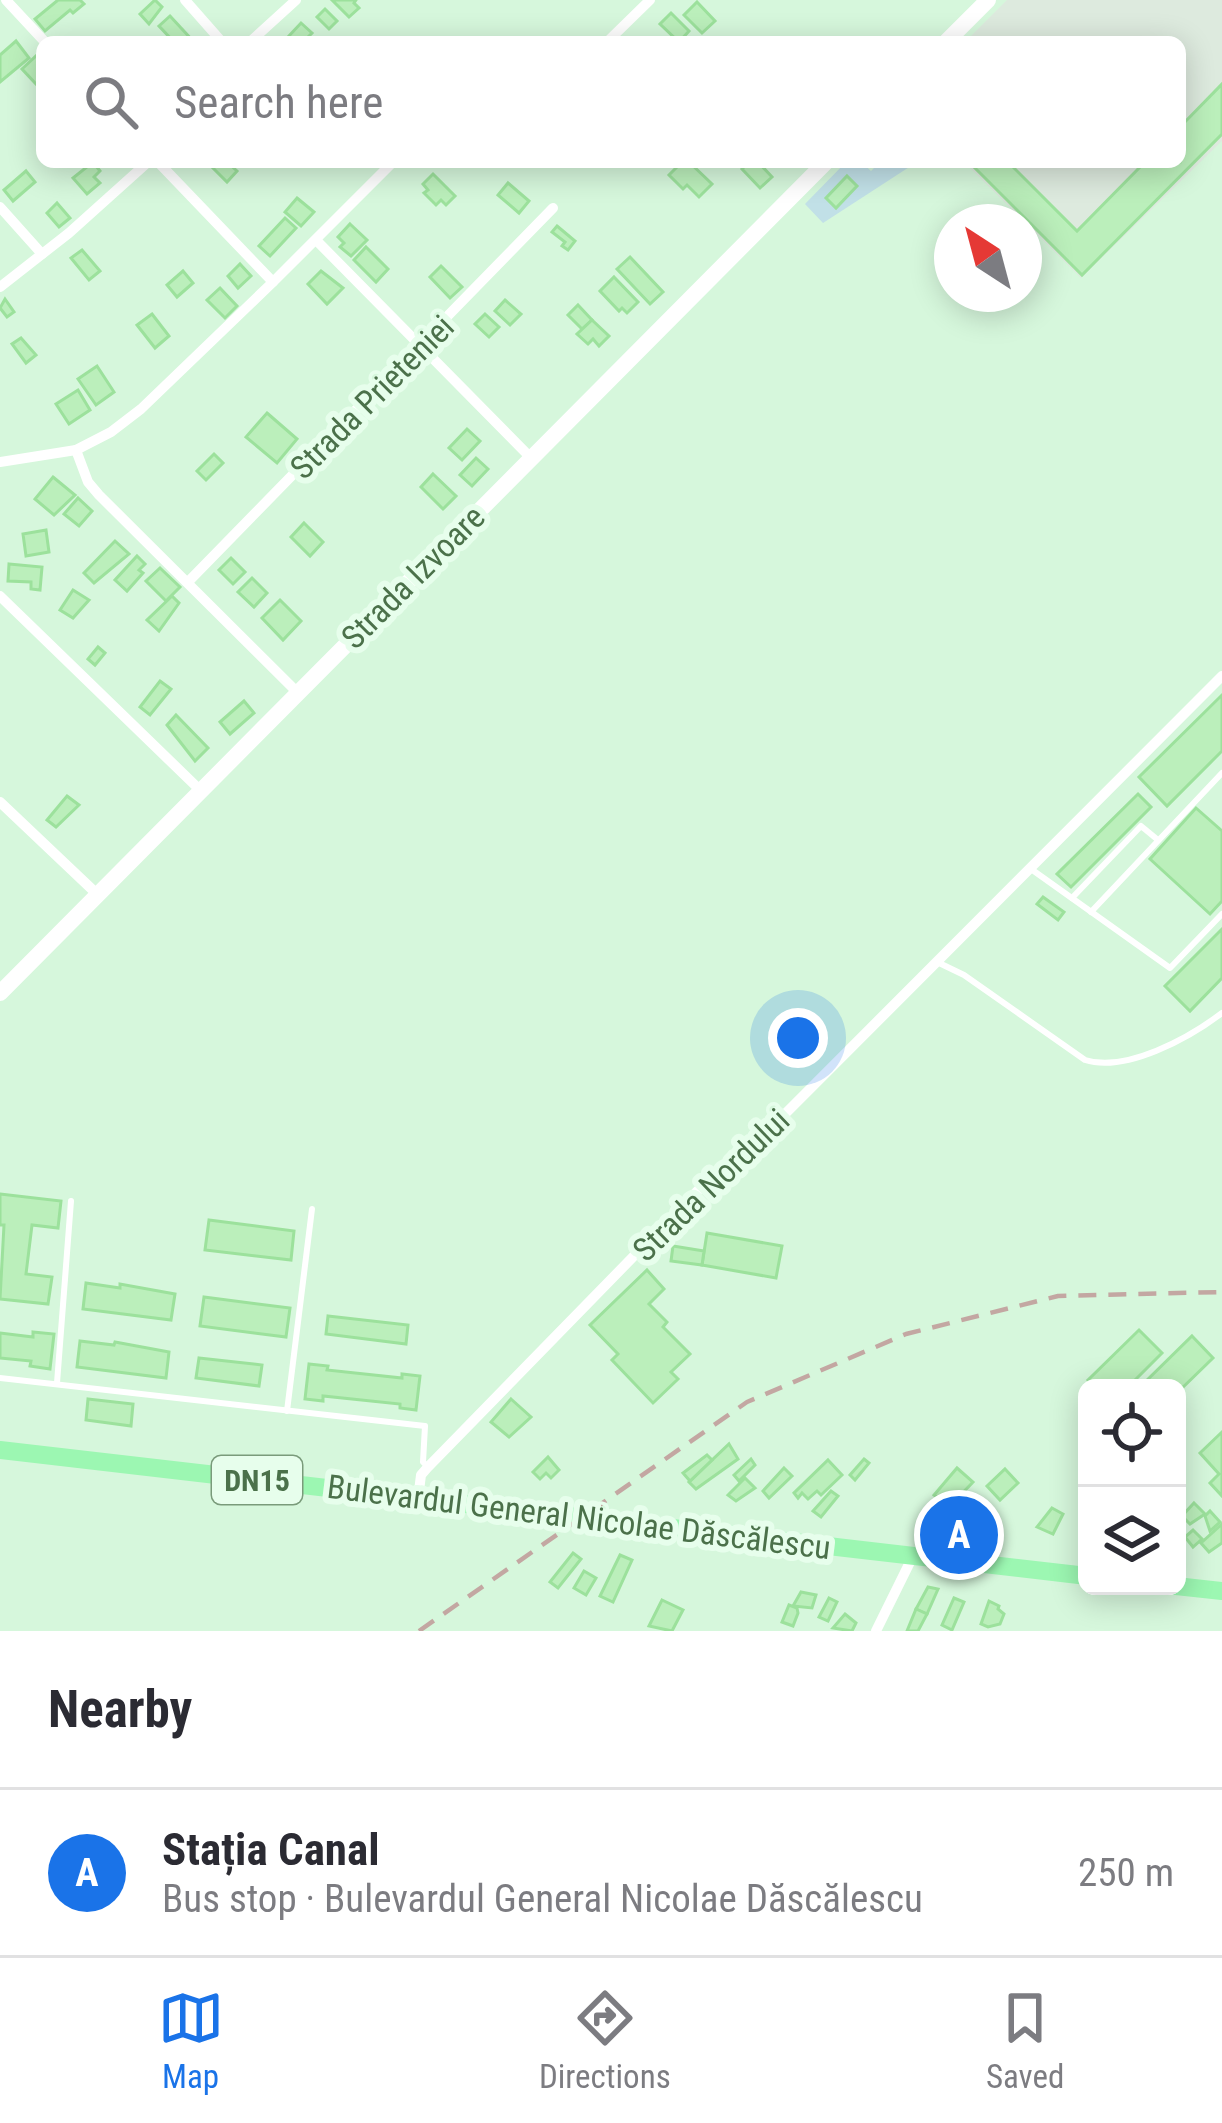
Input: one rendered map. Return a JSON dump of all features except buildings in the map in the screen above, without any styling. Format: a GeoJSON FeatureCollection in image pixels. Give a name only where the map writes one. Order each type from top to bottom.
{"type":"FeatureCollection","features":[{"type":"Feature","properties":{"kind":"main road"},"geometry":{"type":"LineString","coordinates":[[952,36],[988,0]]}},
{"type":"Feature","properties":{"kind":"main road","name":"Strada Izvoare"},"geometry":{"type":"LineString","coordinates":[[0,993],[820,168]]}},
{"type":"Feature","properties":{"kind":"main road","name":"Bulevardul General Nicolae Dăscălescu"},"geometry":{"type":"LineString","coordinates":[[0,1452],[1078,1575]]}},
{"type":"Feature","properties":{"kind":"main road"},"geometry":{"type":"LineString","coordinates":[[1186,1587],[1222,1591]]}},
{"type":"Feature","properties":{"kind":"street"},"geometry":{"type":"LineString","coordinates":[[6,0],[39,36]]}},
{"type":"Feature","properties":{"kind":"street"},"geometry":{"type":"LineString","coordinates":[[185,0],[217,36]]}},
{"type":"Feature","properties":{"kind":"street"},"geometry":{"type":"LineString","coordinates":[[257,36],[296,0]]}},
{"type":"Feature","properties":{"kind":"street"},"geometry":{"type":"LineString","coordinates":[[614,36],[650,0]]}},
{"type":"Feature","properties":{"kind":"street"},"geometry":{"type":"LineString","coordinates":[[0,287],[141,168]]}},
{"type":"Feature","properties":{"kind":"street"},"geometry":{"type":"LineString","coordinates":[[164,168],[273,282]]}},
{"type":"Feature","properties":{"kind":"street"},"geometry":{"type":"LineString","coordinates":[[0,462],[76,450],[111,432],[141,409],[387,168]]}},
{"type":"Feature","properties":{"kind":"street"},"geometry":{"type":"LineString","coordinates":[[0,207],[42,254]]}},
{"type":"Feature","properties":{"kind":"street","name":"Strada Prieteniei"},"geometry":{"type":"LineString","coordinates":[[188,582],[553,208]]}},
{"type":"Feature","properties":{"kind":"street"},"geometry":{"type":"LineString","coordinates":[[316,240],[531,458]]}},
{"type":"Feature","properties":{"kind":"street"},"geometry":{"type":"LineString","coordinates":[[76,450],[98,496],[297,692]]}},
{"type":"Feature","properties":{"kind":"street"},"geometry":{"type":"LineString","coordinates":[[0,596],[200,790]]}},
{"type":"Feature","properties":{"kind":"street","name":"Strada Nordului"},"geometry":{"type":"LineString","coordinates":[[418,1498],[428,1467],[711,1177],[757,1142],[1222,676]]}},
{"type":"Feature","properties":{"kind":"street"},"geometry":{"type":"LineString","coordinates":[[0,802],[97,894]]}},
{"type":"Feature","properties":{"kind":"street"},"geometry":{"type":"LineString","coordinates":[[876,1631],[913,1556]]}},
{"type":"Feature","properties":{"kind":"lane"},"geometry":{"type":"LineString","coordinates":[[1090,912],[1222,773]]}},
{"type":"Feature","properties":{"kind":"lane"},"geometry":{"type":"LineString","coordinates":[[1072,898],[1141,826],[1158,841]]}},
{"type":"Feature","properties":{"kind":"lane"},"geometry":{"type":"LineString","coordinates":[[1031,869],[1170,968],[1222,914]]}},
{"type":"Feature","properties":{"kind":"lane"},"geometry":{"type":"LineString","coordinates":[[938,962],[964,975],[1084,1060],[1102,1066],[1143,1057],[1222,1013]]}},
{"type":"Feature","properties":{"kind":"lane"},"geometry":{"type":"LineString","coordinates":[[57,1384],[71,1201]]}},
{"type":"Feature","properties":{"kind":"lane"},"geometry":{"type":"LineString","coordinates":[[287,1411],[312,1209]]}},
{"type":"Feature","properties":{"kind":"lane"},"geometry":{"type":"LineString","coordinates":[[0,1378],[425,1426],[423,1462],[428,1467]]}},
{"type":"Feature","properties":{"kind":"shaded area"},"geometry":{"type":"Polygon","coordinates":[[[0,0],[1222,0],[1222,1631],[0,1631],[0,0]]]}},
{"type":"Feature","properties":{"kind":"shaded area"},"geometry":{"type":"Polygon","coordinates":[[[1007,0],[1222,0],[1222,141],[1081,278],[1042,239],[1042,204],[1006,204],[970,168],[1186,168],[1186,36],[971,36],[1007,0]]]}},
{"type":"Feature","properties":{"kind":"shaded area"},"geometry":{"type":"Polygon","coordinates":[[[840,168],[908,168],[823,223],[805,204],[840,168]]]}},
{"type":"Feature","properties":{"kind":"railway"},"geometry":{"type":"LineString","coordinates":[[419,1631],[747,1402],[906,1334],[1058,1296],[1222,1292]]}},
{"type":"Feature","properties":{"kind":"place","name":"Stația Canal"},"geometry":{"type":"Point","coordinates":[959,1535]}}]}
